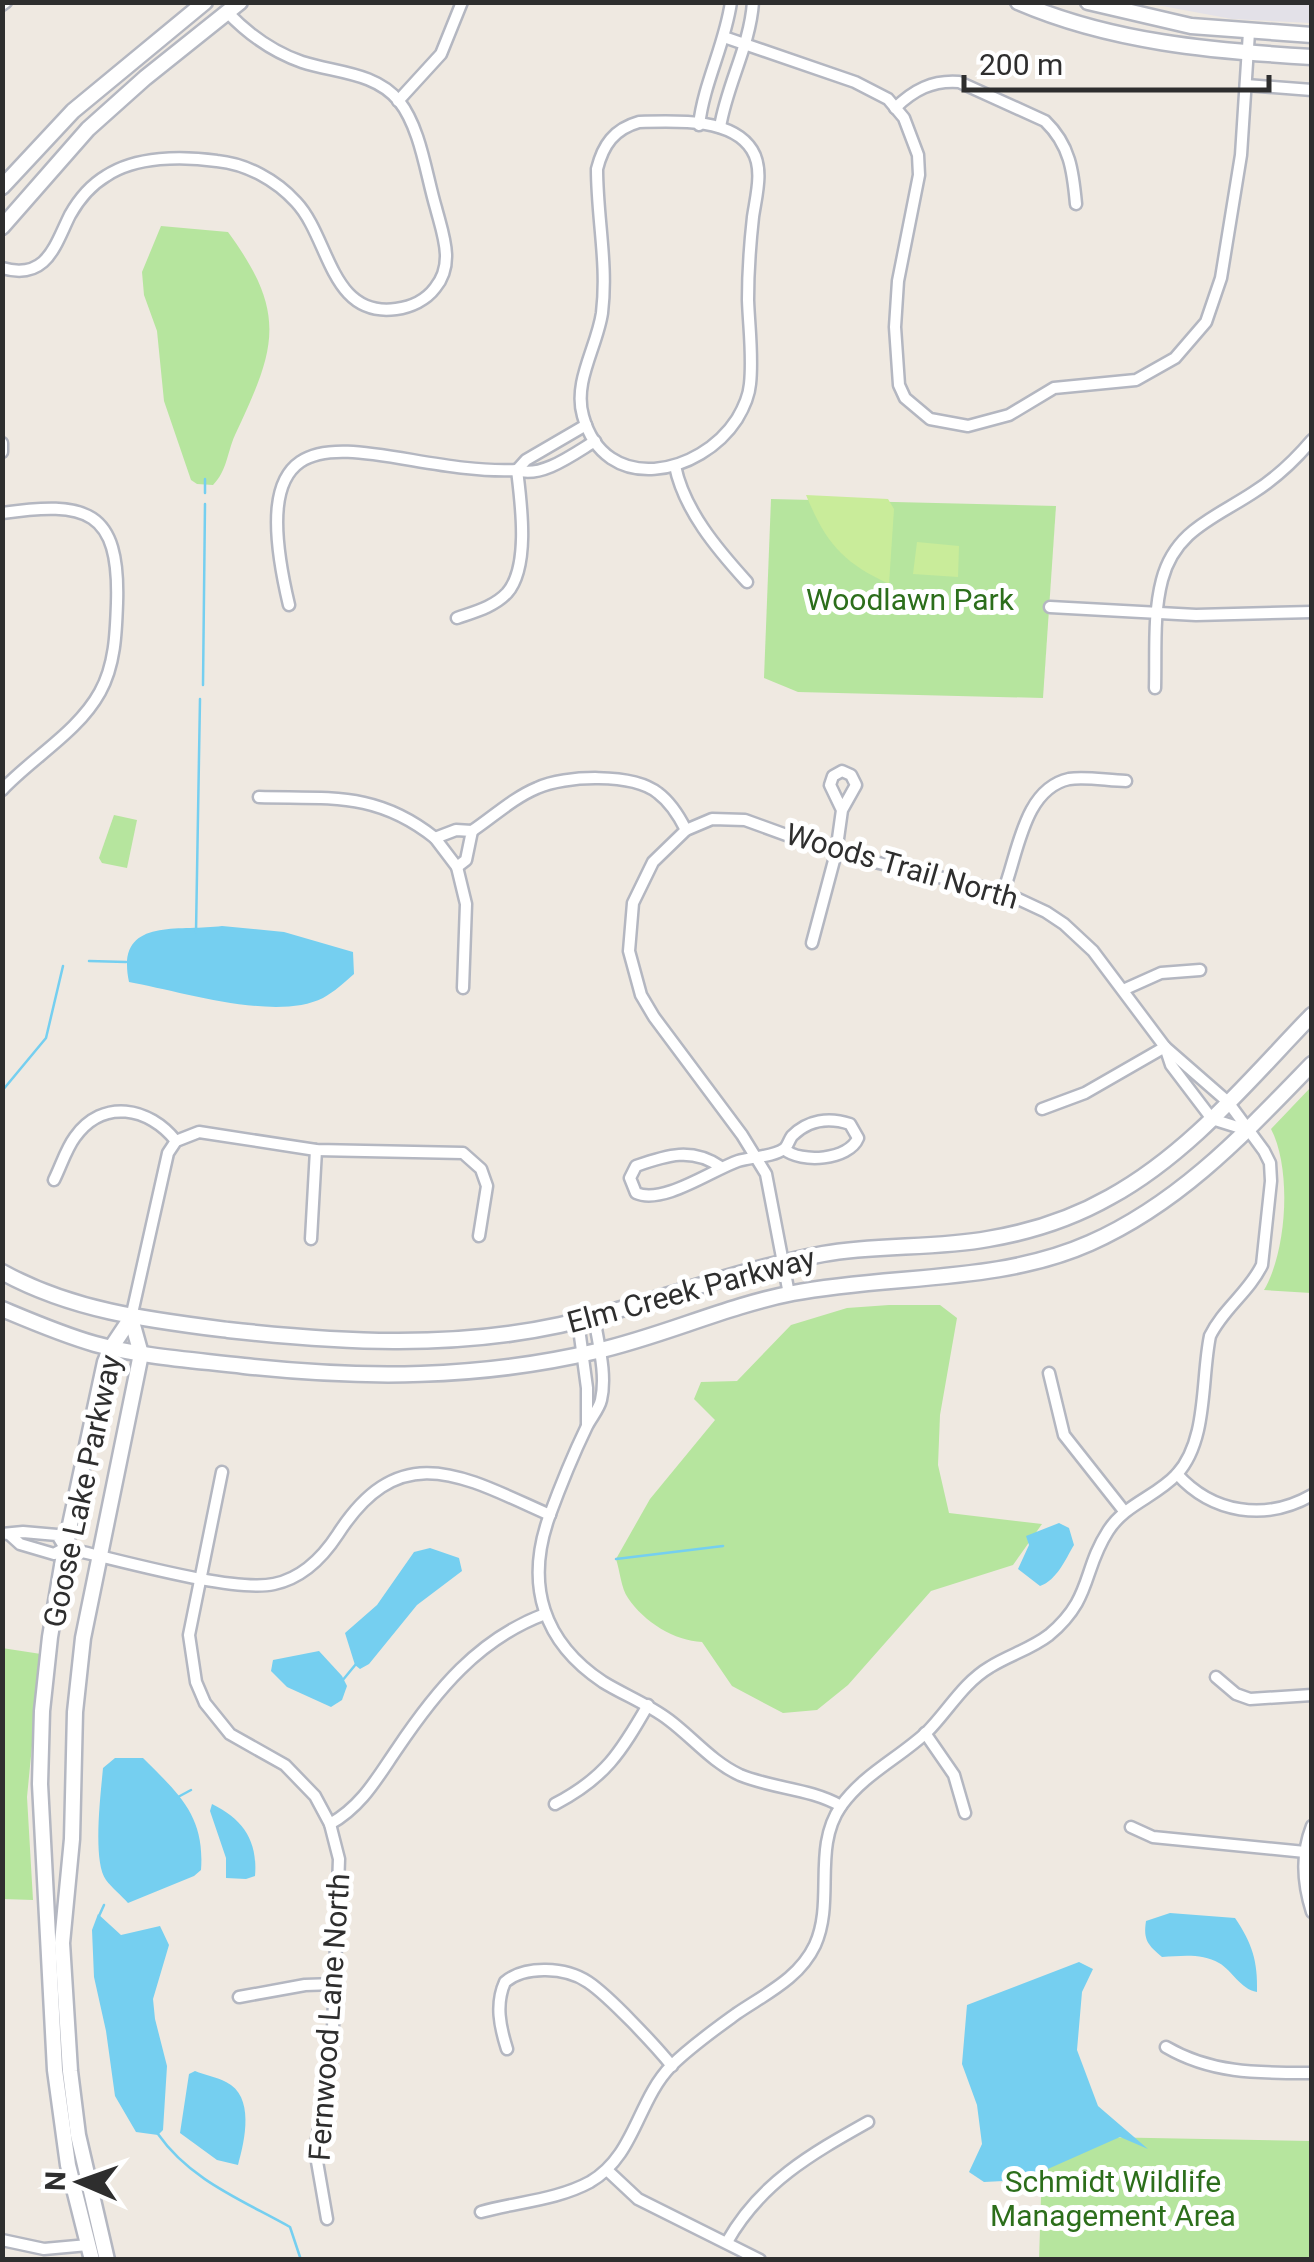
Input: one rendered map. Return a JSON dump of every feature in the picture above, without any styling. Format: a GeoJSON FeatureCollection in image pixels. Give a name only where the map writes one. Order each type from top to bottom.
{"type":"FeatureCollection","features":[{"type":"Feature","properties":{"kind":"street"},"geometry":{"type":"LineString","coordinates":[[2,187],[84,101],[205,2]]}},
{"type":"Feature","properties":{"kind":"street"},"geometry":{"type":"LineString","coordinates":[[2,268],[27,270],[50,256],[78,202],[110,173],[154,160],[215,160],[262,175],[295,200],[314,226],[335,278],[349,296],[381,310],[419,302],[437,286],[446,244],[411,124],[398,101],[372,80],[284,54],[246,32],[231,6],[213,2]]}},
{"type":"Feature","properties":{"kind":"street"},"geometry":{"type":"LineString","coordinates":[[398,101],[440,54],[462,2]]}},
{"type":"Feature","properties":{"kind":"street"},"geometry":{"type":"LineString","coordinates":[[699,125],[707,82],[732,2]]}},
{"type":"Feature","properties":{"kind":"street"},"geometry":{"type":"LineString","coordinates":[[720,127],[728,86],[745,44],[752,2]]}},
{"type":"Feature","properties":{"kind":"street"},"geometry":{"type":"LineString","coordinates":[[1018,2],[1104,31],[1192,48],[1312,57]]}},
{"type":"Feature","properties":{"kind":"street"},"geometry":{"type":"LineString","coordinates":[[1088,2],[1191,26],[1312,35]]}},
{"type":"Feature","properties":{"kind":"street"},"geometry":{"type":"LineString","coordinates":[[2,228],[88,129],[231,6]]}},
{"type":"Feature","properties":{"kind":"street"},"geometry":{"type":"LineString","coordinates":[[724,37],[855,82],[888,100],[912,135],[919,175],[898,282],[895,327],[899,384],[905,398],[930,419],[968,426],[1009,415],[1054,388],[1136,380],[1175,358],[1206,322],[1221,278],[1241,155],[1248,32]]}},
{"type":"Feature","properties":{"kind":"street"},"geometry":{"type":"LineString","coordinates":[[895,108],[921,88],[945,81],[971,86],[1045,121],[1070,156],[1076,204]]}},
{"type":"Feature","properties":{"kind":"street"},"geometry":{"type":"LineString","coordinates":[[1246,84],[1312,90]]}},
{"type":"Feature","properties":{"kind":"street"},"geometry":{"type":"LineString","coordinates":[[652,122],[720,127],[744,140],[758,163],[748,298],[750,382],[744,406],[709,449],[676,466],[626,466],[595,441],[580,400],[595,345],[604,286],[605,256],[596,197],[600,155],[615,132],[626,125],[652,122]]}},
{"type":"Feature","properties":{"kind":"street"},"geometry":{"type":"LineString","coordinates":[[457,618],[500,600],[515,581],[521,543],[518,470],[526,460],[586,425]]}},
{"type":"Feature","properties":{"kind":"street"},"geometry":{"type":"LineString","coordinates":[[1154,688],[1163,577],[1180,542],[1193,528],[1268,482],[1312,440]]}},
{"type":"Feature","properties":{"kind":"street"},"geometry":{"type":"LineString","coordinates":[[289,605],[278,516],[284,478],[298,461],[319,452],[364,454],[526,473],[553,464],[595,441]]}},
{"type":"Feature","properties":{"kind":"street"},"geometry":{"type":"LineString","coordinates":[[2,443],[2,452]]}},
{"type":"Feature","properties":{"kind":"street"},"geometry":{"type":"LineString","coordinates":[[676,466],[681,491],[690,507],[746,582]]}},
{"type":"Feature","properties":{"kind":"street"},"geometry":{"type":"LineString","coordinates":[[2,513],[63,506],[90,517],[110,542],[118,569],[114,652],[101,692],[74,724],[2,790]]}},
{"type":"Feature","properties":{"kind":"street"},"geometry":{"type":"LineString","coordinates":[[1050,606],[1240,616],[1312,612]]}},
{"type":"Feature","properties":{"kind":"street"},"geometry":{"type":"LineString","coordinates":[[435,838],[445,832],[472,831],[532,790],[574,779],[631,781],[648,786],[670,804],[686,830],[653,862],[633,903],[629,926],[633,973],[654,1017],[766,1174],[789,1294]]}},
{"type":"Feature","properties":{"kind":"street"},"geometry":{"type":"LineString","coordinates":[[1003,892],[1034,804],[1047,788],[1070,779],[1126,782]]}},
{"type":"Feature","properties":{"kind":"street"},"geometry":{"type":"LineString","coordinates":[[258,797],[380,805],[401,814],[435,838],[457,866],[466,904],[463,988]]}},
{"type":"Feature","properties":{"kind":"street"},"geometry":{"type":"LineString","coordinates":[[812,943],[836,852],[842,810]]}},
{"type":"Feature","properties":{"kind":"street","name":"Woods Trail North"},"geometry":{"type":"LineString","coordinates":[[686,830],[712,819],[745,820],[836,852],[1003,892],[1046,912],[1093,951],[1165,1046],[1228,1102],[1270,1163],[1262,1265],[1210,1336],[1193,1446],[1177,1474]]}},
{"type":"Feature","properties":{"kind":"street"},"geometry":{"type":"LineString","coordinates":[[457,866],[466,860],[472,831]]}},
{"type":"Feature","properties":{"kind":"street"},"geometry":{"type":"LineString","coordinates":[[1122,990],[1161,973],[1200,970]]}},
{"type":"Feature","properties":{"kind":"street","name":"Elm Creek Parkway"},"geometry":{"type":"LineString","coordinates":[[2,1272],[49,1293],[131,1318],[286,1336],[394,1343],[502,1336],[594,1317],[784,1261],[854,1250],[986,1240],[1032,1229],[1109,1198],[1148,1173],[1212,1119],[1312,1016]]}},
{"type":"Feature","properties":{"kind":"street"},"geometry":{"type":"LineString","coordinates":[[1042,1109],[1085,1093],[1165,1046]]}},
{"type":"Feature","properties":{"kind":"street","name":"Woods Trail North"},"geometry":{"type":"LineString","coordinates":[[1165,1046],[1171,1064],[1212,1119]]}},
{"type":"Feature","properties":{"kind":"street","name":"Elm Creek Parkway"},"geometry":{"type":"LineString","coordinates":[[2,1309],[52,1330],[141,1354],[367,1376],[482,1371],[583,1354],[789,1294],[868,1281],[961,1276],[1052,1258],[1087,1245],[1152,1210],[1213,1164],[1312,1064]]}},
{"type":"Feature","properties":{"kind":"street"},"geometry":{"type":"LineString","coordinates":[[54,1180],[74,1138],[95,1116],[128,1111],[145,1114],[176,1141]]}},
{"type":"Feature","properties":{"kind":"street"},"geometry":{"type":"LineString","coordinates":[[721,1168],[708,1158],[688,1153],[636,1166],[630,1178],[636,1194],[648,1196],[784,1148],[800,1129],[821,1120],[836,1119],[850,1124],[858,1138],[854,1148],[846,1153],[828,1156],[791,1154],[784,1148]]}},
{"type":"Feature","properties":{"kind":"street"},"geometry":{"type":"LineString","coordinates":[[1212,1119],[1249,1131]]}},
{"type":"Feature","properties":{"kind":"street"},"geometry":{"type":"LineString","coordinates":[[131,1318],[164,1168],[176,1141],[189,1134],[210,1132],[316,1150],[463,1153],[482,1169],[487,1186],[478,1236]]}},
{"type":"Feature","properties":{"kind":"street"},"geometry":{"type":"LineString","coordinates":[[311,1239],[316,1150]]}},
{"type":"Feature","properties":{"kind":"street"},"geometry":{"type":"LineString","coordinates":[[594,1317],[603,1378],[601,1402],[587,1426],[540,1543],[538,1590],[546,1614],[569,1655],[606,1684],[648,1706],[714,1760],[760,1782],[804,1790],[841,1806]]}},
{"type":"Feature","properties":{"kind":"street","name":"Goose Lake Parkway"},"geometry":{"type":"LineString","coordinates":[[90,2252],[68,2165],[57,2088],[41,1822],[42,1710],[64,1548],[111,1348],[131,1318]]}},
{"type":"Feature","properties":{"kind":"street","name":"Goose Lake Parkway"},"geometry":{"type":"LineString","coordinates":[[108,2260],[78,2135],[62,1943],[83,1638],[141,1354],[131,1318]]}},
{"type":"Feature","properties":{"kind":"street"},"geometry":{"type":"LineString","coordinates":[[578,1321],[587,1426]]}},
{"type":"Feature","properties":{"kind":"street"},"geometry":{"type":"LineString","coordinates":[[1049,1373],[1064,1435],[1124,1510]]}},
{"type":"Feature","properties":{"kind":"street","name":"Fernwood Lane North"},"geometry":{"type":"LineString","coordinates":[[222,1472],[189,1634],[190,1662],[206,1703],[230,1734],[285,1765],[315,1796],[330,1824],[341,1876],[331,2070],[315,2150],[326,2218]]}},
{"type":"Feature","properties":{"kind":"street"},"geometry":{"type":"LineString","coordinates":[[6,1534],[20,1544],[54,1554],[64,1548],[254,1586],[292,1578],[322,1557],[366,1498],[380,1486],[413,1473],[447,1474],[550,1515]]}},
{"type":"Feature","properties":{"kind":"street"},"geometry":{"type":"LineString","coordinates":[[480,2212],[562,2192],[607,2170],[630,2140],[647,2100],[672,2066],[778,1986],[805,1960],[820,1928],[825,1845],[841,1806],[862,1782],[926,1733],[971,1681],[991,1666],[1032,1647],[1073,1611],[1088,1583],[1104,1536],[1124,1510],[1177,1474],[1200,1496],[1235,1510],[1285,1508],[1312,1495]]}},
{"type":"Feature","properties":{"kind":"street"},"geometry":{"type":"LineString","coordinates":[[330,1824],[359,1804],[430,1700],[455,1673],[498,1636],[546,1614]]}},
{"type":"Feature","properties":{"kind":"street"},"geometry":{"type":"LineString","coordinates":[[1216,1677],[1236,1694],[1250,1699],[1312,1695]]}},
{"type":"Feature","properties":{"kind":"street"},"geometry":{"type":"LineString","coordinates":[[555,1804],[600,1776],[616,1758],[648,1706]]}},
{"type":"Feature","properties":{"kind":"street"},"geometry":{"type":"LineString","coordinates":[[926,1733],[954,1775],[965,1812]]}},
{"type":"Feature","properties":{"kind":"street"},"geometry":{"type":"LineString","coordinates":[[1312,1826],[1304,1878],[1312,1912]]}},
{"type":"Feature","properties":{"kind":"street"},"geometry":{"type":"LineString","coordinates":[[1131,1827],[1153,1837],[1305,1852]]}},
{"type":"Feature","properties":{"kind":"street"},"geometry":{"type":"LineString","coordinates":[[507,2049],[500,2028],[499,2006],[505,1982],[527,1970],[556,1972],[587,1981],[672,2066]]}},
{"type":"Feature","properties":{"kind":"street"},"geometry":{"type":"LineString","coordinates":[[239,1997],[305,1985],[335,1984]]}},
{"type":"Feature","properties":{"kind":"street"},"geometry":{"type":"LineString","coordinates":[[1166,2047],[1222,2070],[1312,2073]]}},
{"type":"Feature","properties":{"kind":"street"},"geometry":{"type":"LineString","coordinates":[[727,2242],[754,2202],[780,2176],[868,2122]]}},
{"type":"Feature","properties":{"kind":"street"},"geometry":{"type":"LineString","coordinates":[[607,2170],[638,2199],[760,2260]]}},
{"type":"Feature","properties":{"kind":"street"},"geometry":{"type":"LineString","coordinates":[[2,2240],[90,2252]]}},
{"type":"Feature","properties":{"kind":"shaded area"},"geometry":{"type":"Polygon","coordinates":[[[1146,3],[1311,3],[1311,23],[1232,19],[1146,3]]]}},
{"type":"Feature","properties":{"kind":"green space"},"geometry":{"type":"Polygon","coordinates":[[[161,226],[228,232],[260,286],[267,309],[267,354],[260,378],[224,468],[213,485],[191,480],[164,401],[157,331],[144,295],[142,272],[161,226]]]}},
{"type":"Feature","properties":{"kind":"green space"},"geometry":{"type":"Polygon","coordinates":[[[806,495],[888,499],[894,509],[889,584],[859,568],[837,549],[806,495]]]}},
{"type":"Feature","properties":{"kind":"green space","name":"Woodlawn Park"},"geometry":{"type":"Polygon","coordinates":[[[771,499],[1056,506],[1043,698],[798,692],[764,678],[771,499]]]}},
{"type":"Feature","properties":{"kind":"green space"},"geometry":{"type":"Polygon","coordinates":[[[917,542],[959,546],[958,577],[913,574],[917,542]]]}},
{"type":"Feature","properties":{"kind":"green space"},"geometry":{"type":"Polygon","coordinates":[[[114,815],[137,820],[127,868],[102,863],[99,858],[114,815]]]}},
{"type":"Feature","properties":{"kind":"green space"},"geometry":{"type":"Polygon","coordinates":[[[1311,1087],[1311,1293],[1264,1290],[1278,1254],[1284,1210],[1282,1166],[1271,1129],[1311,1087]]]}},
{"type":"Feature","properties":{"kind":"green space"},"geometry":{"type":"Polygon","coordinates":[[[940,1305],[957,1318],[940,1415],[938,1465],[949,1513],[1042,1524],[1013,1565],[931,1591],[848,1685],[817,1710],[783,1713],[732,1686],[702,1642],[671,1634],[643,1615],[626,1594],[616,1559],[650,1499],[715,1420],[694,1399],[701,1382],[737,1381],[791,1325],[847,1308],[940,1305]]]}},
{"type":"Feature","properties":{"kind":"green space"},"geometry":{"type":"Polygon","coordinates":[[[2,1648],[41,1654],[27,1797],[33,1900],[3,1899],[2,1648]]]}},
{"type":"Feature","properties":{"kind":"green space","name":"Schmidt Wildlife Management Area"},"geometry":{"type":"Polygon","coordinates":[[[1043,2136],[1311,2141],[1311,2259],[1039,2260],[1043,2136]]]}},
{"type":"Feature","properties":{"kind":"water"},"geometry":{"type":"Polygon","coordinates":[[[222,926],[284,932],[353,952],[354,974],[323,998],[280,1007],[227,1002],[129,982],[127,961],[131,946],[141,937],[154,931],[222,926]]]}},
{"type":"Feature","properties":{"kind":"water"},"geometry":{"type":"Polygon","coordinates":[[[1059,1523],[1069,1528],[1074,1545],[1056,1574],[1040,1586],[1018,1569],[1029,1545],[1026,1536],[1059,1523]]]}},
{"type":"Feature","properties":{"kind":"water"},"geometry":{"type":"Polygon","coordinates":[[[430,1548],[459,1558],[462,1571],[417,1605],[369,1664],[360,1669],[355,1665],[345,1633],[377,1605],[414,1552],[430,1548]]]}},
{"type":"Feature","properties":{"kind":"water"},"geometry":{"type":"Polygon","coordinates":[[[319,1651],[347,1686],[342,1700],[331,1707],[287,1687],[271,1671],[273,1660],[319,1651]]]}},
{"type":"Feature","properties":{"kind":"water"},"geometry":{"type":"Polygon","coordinates":[[[115,1758],[143,1758],[168,1783],[194,1820],[201,1851],[201,1870],[194,1876],[128,1903],[106,1880],[99,1858],[103,1768],[115,1758]]]}},
{"type":"Feature","properties":{"kind":"water"},"geometry":{"type":"Polygon","coordinates":[[[212,1804],[246,1832],[254,1852],[255,1876],[226,1878],[226,1858],[210,1811],[212,1804]]]}},
{"type":"Feature","properties":{"kind":"water"},"geometry":{"type":"Polygon","coordinates":[[[1170,1913],[1235,1918],[1253,1953],[1257,1992],[1212,1960],[1162,1957],[1157,1953],[1146,1938],[1146,1921],[1170,1913]]]}},
{"type":"Feature","properties":{"kind":"water"},"geometry":{"type":"Polygon","coordinates":[[[98,1914],[121,1935],[160,1926],[169,1945],[153,1999],[167,2066],[163,2130],[158,2135],[136,2132],[115,2096],[94,1977],[92,1930],[98,1914]]]}},
{"type":"Feature","properties":{"kind":"water"},"geometry":{"type":"Polygon","coordinates":[[[1079,1962],[1093,1969],[1082,1992],[1077,2050],[1098,2106],[1148,2149],[1120,2137],[1023,2180],[984,2182],[969,2172],[982,2144],[977,2105],[962,2064],[967,2005],[1079,1962]]]}},
{"type":"Feature","properties":{"kind":"water"},"geometry":{"type":"Polygon","coordinates":[[[195,2071],[226,2082],[241,2097],[246,2119],[238,2165],[217,2160],[180,2133],[189,2074],[195,2071]]]}},
{"type":"Feature","properties":{"kind":"waterway"},"geometry":{"type":"LineString","coordinates":[[205,479],[205,493]]}},
{"type":"Feature","properties":{"kind":"waterway"},"geometry":{"type":"LineString","coordinates":[[203,685],[205,504]]}},
{"type":"Feature","properties":{"kind":"waterway"},"geometry":{"type":"LineString","coordinates":[[196,932],[200,699]]}},
{"type":"Feature","properties":{"kind":"waterway"},"geometry":{"type":"LineString","coordinates":[[89,961],[126,962]]}},
{"type":"Feature","properties":{"kind":"waterway"},"geometry":{"type":"LineString","coordinates":[[2,1091],[46,1038],[63,966]]}},
{"type":"Feature","properties":{"kind":"waterway"},"geometry":{"type":"LineString","coordinates":[[616,1559],[723,1546]]}},
{"type":"Feature","properties":{"kind":"waterway"},"geometry":{"type":"LineString","coordinates":[[342,1681],[356,1664]]}},
{"type":"Feature","properties":{"kind":"waterway"},"geometry":{"type":"LineString","coordinates":[[178,1797],[191,1790]]}},
{"type":"Feature","properties":{"kind":"waterway"},"geometry":{"type":"LineString","coordinates":[[99,1916],[104,1905]]}},
{"type":"Feature","properties":{"kind":"waterway"},"geometry":{"type":"LineString","coordinates":[[158,2134],[201,2177],[290,2227],[301,2260]]}}]}
